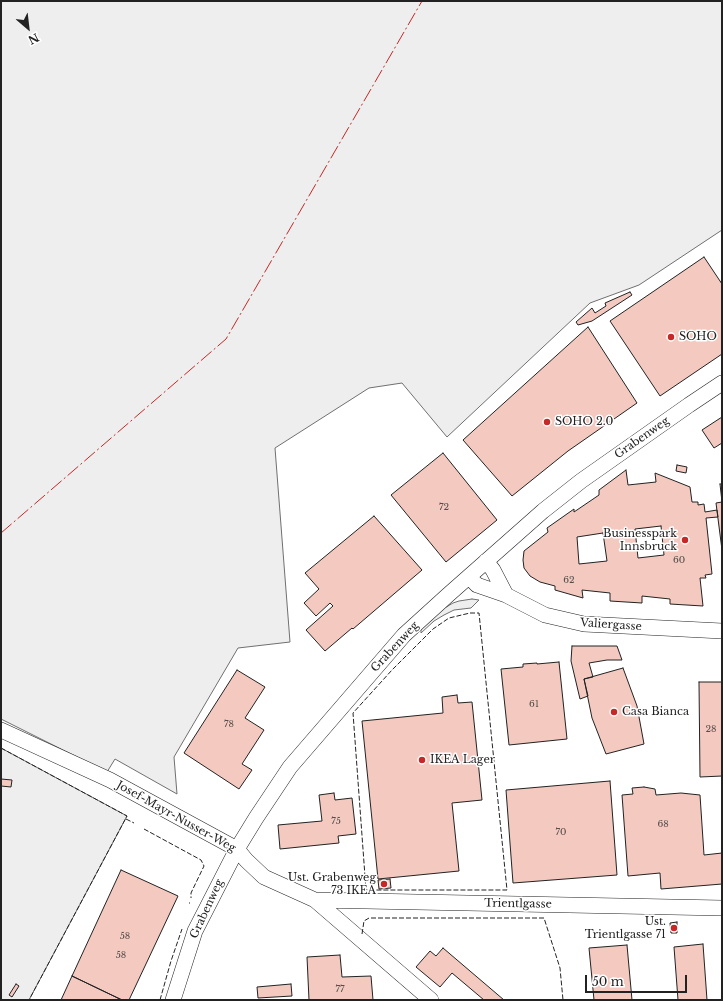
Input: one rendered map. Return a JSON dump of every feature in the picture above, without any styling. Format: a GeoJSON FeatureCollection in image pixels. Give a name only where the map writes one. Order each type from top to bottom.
{"type":"FeatureCollection","features":[{"type":"Feature","properties":{"kind":"street","name":"Grabenweg"},"geometry":{"type":"LineString","coordinates":[[173,1000],[195,931],[237,849],[290,767],[404,635],[543,511],[581,481],[722,383]]}},
{"type":"Feature","properties":{"kind":"street"},"geometry":{"type":"LineString","coordinates":[[486,561],[493,570],[506,595]]}},
{"type":"Feature","properties":{"kind":"street","name":"Valiergasse"},"geometry":{"type":"LineString","coordinates":[[469,577],[477,585],[506,595],[545,615],[584,624],[722,631]]}},
{"type":"Feature","properties":{"kind":"street","name":"Josef-Mayr-Nusser-Weg"},"geometry":{"type":"LineString","coordinates":[[1,730],[110,780],[237,849],[246,860],[264,876],[315,900],[430,1000]]}},
{"type":"Feature","properties":{"kind":"street","name":"Trientlgasse"},"geometry":{"type":"LineString","coordinates":[[315,900],[722,908]]}},
{"type":"Feature","properties":{"kind":"shaded area"},"geometry":{"type":"Polygon","coordinates":[[[1,1],[722,1],[722,230],[639,285],[590,303],[447,437],[402,383],[369,388],[275,448],[290,642],[238,648],[174,757],[177,794],[115,759],[107,772],[1,719],[1,1]]]}},
{"type":"Feature","properties":{"kind":"shaded area"},"geometry":{"type":"Polygon","coordinates":[[[472,599],[479,600],[471,608],[454,610],[444,615],[434,621],[421,633],[421,628],[438,612],[453,603],[472,599]]]}},
{"type":"Feature","properties":{"kind":"shaded area"},"geometry":{"type":"Polygon","coordinates":[[[1,748],[127,816],[29,1000],[1,1000],[1,748]]]}},
{"type":"Feature","properties":{"kind":"building","name":"SOHO"},"geometry":{"type":"Polygon","coordinates":[[[704,257],[722,284],[722,354],[660,396],[610,321],[704,257]]]}},
{"type":"Feature","properties":{"kind":"building"},"geometry":{"type":"Polygon","coordinates":[[[630,292],[632,295],[592,321],[578,325],[576,322],[592,308],[595,313],[606,306],[605,303],[630,292]]]}},
{"type":"Feature","properties":{"kind":"building","name":"SOHO 2.0"},"geometry":{"type":"Polygon","coordinates":[[[588,327],[637,403],[568,451],[512,496],[463,440],[588,327]]]}},
{"type":"Feature","properties":{"kind":"building"},"geometry":{"type":"Polygon","coordinates":[[[722,417],[722,443],[714,448],[702,430],[722,417]]]}},
{"type":"Feature","properties":{"kind":"building"},"geometry":{"type":"Polygon","coordinates":[[[443,453],[497,520],[446,562],[391,495],[443,453]]]}},
{"type":"Feature","properties":{"kind":"building"},"geometry":{"type":"Polygon","coordinates":[[[677,465],[687,467],[686,473],[676,471],[677,465]]]}},
{"type":"Feature","properties":{"kind":"building","name":"Businesspark Innsbruck"},"geometry":{"type":"Polygon","coordinates":[[[626,470],[628,485],[656,482],[655,473],[690,487],[692,502],[698,502],[698,505],[704,504],[705,512],[717,510],[718,517],[706,518],[712,574],[705,575],[706,578],[700,578],[703,606],[670,604],[670,599],[642,596],[642,603],[610,601],[610,593],[582,590],[583,598],[555,590],[555,586],[540,582],[530,576],[524,568],[524,551],[548,532],[547,528],[574,509],[574,512],[599,495],[599,490],[626,470]],[[661,526],[635,529],[638,558],[664,555],[661,526]],[[603,533],[577,537],[579,564],[607,561],[603,533]]]}},
{"type":"Feature","properties":{"kind":"building"},"geometry":{"type":"Polygon","coordinates":[[[720,484],[722,484],[722,502],[720,484]]]}},
{"type":"Feature","properties":{"kind":"building"},"geometry":{"type":"Polygon","coordinates":[[[722,502],[722,550],[716,503],[722,502]]]}},
{"type":"Feature","properties":{"kind":"building"},"geometry":{"type":"Polygon","coordinates":[[[374,516],[422,570],[325,651],[306,630],[333,606],[330,603],[316,616],[304,603],[319,589],[305,573],[374,516]]]}},
{"type":"Feature","properties":{"kind":"building"},"geometry":{"type":"Polygon","coordinates":[[[572,646],[617,646],[622,660],[607,660],[589,663],[593,677],[584,679],[588,696],[580,699],[571,661],[572,646]]]}},
{"type":"Feature","properties":{"kind":"building"},"geometry":{"type":"Polygon","coordinates":[[[559,662],[567,739],[509,745],[501,669],[523,667],[523,664],[559,662]]]}},
{"type":"Feature","properties":{"kind":"building","name":"Casa Bianca"},"geometry":{"type":"Polygon","coordinates":[[[623,668],[637,706],[644,744],[606,754],[592,718],[584,679],[623,668]]]}},
{"type":"Feature","properties":{"kind":"building"},"geometry":{"type":"Polygon","coordinates":[[[237,670],[265,687],[245,718],[264,730],[242,764],[252,770],[239,789],[184,753],[237,670]]]}},
{"type":"Feature","properties":{"kind":"building"},"geometry":{"type":"Polygon","coordinates":[[[699,682],[722,682],[722,776],[700,777],[699,682]]]}},
{"type":"Feature","properties":{"kind":"building","name":"IKEA Lager"},"geometry":{"type":"Polygon","coordinates":[[[457,695],[458,703],[472,702],[482,800],[452,803],[459,871],[378,879],[362,721],[443,713],[442,697],[457,695]]]}},
{"type":"Feature","properties":{"kind":"building"},"geometry":{"type":"Polygon","coordinates":[[[1,779],[12,780],[11,787],[1,786],[1,779]]]}},
{"type":"Feature","properties":{"kind":"building"},"geometry":{"type":"Polygon","coordinates":[[[610,781],[617,875],[513,883],[506,790],[610,781]]]}},
{"type":"Feature","properties":{"kind":"building"},"geometry":{"type":"Polygon","coordinates":[[[644,787],[655,789],[656,795],[681,793],[700,795],[704,855],[722,853],[722,884],[661,889],[660,873],[628,876],[622,795],[633,794],[632,788],[644,787]]]}},
{"type":"Feature","properties":{"kind":"building"},"geometry":{"type":"Polygon","coordinates":[[[334,793],[335,800],[352,798],[356,834],[338,836],[339,843],[280,849],[278,825],[322,821],[319,795],[334,793]]]}},
{"type":"Feature","properties":{"kind":"building"},"geometry":{"type":"Polygon","coordinates":[[[121,870],[178,896],[129,1000],[122,1000],[72,976],[121,870]]]}},
{"type":"Feature","properties":{"kind":"building","name":"Ust. Grabenweg 73 IKEA"},"geometry":{"type":"Polygon","coordinates":[[[390,879],[391,888],[379,889],[378,880],[390,879]]]}},
{"type":"Feature","properties":{"kind":"building","name":"Ust. Trientlgasse 71"},"geometry":{"type":"Polygon","coordinates":[[[677,922],[677,933],[671,933],[670,923],[677,922]]]}},
{"type":"Feature","properties":{"kind":"building"},"geometry":{"type":"Polygon","coordinates":[[[703,944],[707,1000],[678,1000],[674,947],[703,944]]]}},
{"type":"Feature","properties":{"kind":"building"},"geometry":{"type":"Polygon","coordinates":[[[627,945],[632,1000],[594,1000],[589,948],[627,945]]]}},
{"type":"Feature","properties":{"kind":"building"},"geometry":{"type":"Polygon","coordinates":[[[443,948],[504,1000],[484,1000],[452,973],[440,987],[416,967],[430,951],[436,956],[443,948]]]}},
{"type":"Feature","properties":{"kind":"building"},"geometry":{"type":"Polygon","coordinates":[[[340,955],[342,977],[371,976],[373,1000],[309,1000],[307,957],[340,955]]]}},
{"type":"Feature","properties":{"kind":"building"},"geometry":{"type":"Polygon","coordinates":[[[72,976],[122,1000],[61,1000],[72,976]]]}},
{"type":"Feature","properties":{"kind":"building"},"geometry":{"type":"Polygon","coordinates":[[[16,984],[19,986],[12,997],[9,995],[16,984]]]}},
{"type":"Feature","properties":{"kind":"building"},"geometry":{"type":"Polygon","coordinates":[[[291,984],[292,996],[258,998],[257,987],[291,984]]]}},
{"type":"Feature","properties":{"kind":"fence"},"geometry":{"type":"LineString","coordinates":[[470,613],[479,613],[507,890],[366,890],[353,713],[392,670],[433,629],[449,618],[470,613]]}},
{"type":"Feature","properties":{"kind":"fence"},"geometry":{"type":"LineString","coordinates":[[1,748],[127,816],[29,1000]]}},
{"type":"Feature","properties":{"kind":"fence"},"geometry":{"type":"LineString","coordinates":[[126,819],[134,823]]}},
{"type":"Feature","properties":{"kind":"fence"},"geometry":{"type":"LineString","coordinates":[[144,829],[201,860],[204,866],[191,893],[191,898]]}},
{"type":"Feature","properties":{"kind":"fence"},"geometry":{"type":"LineString","coordinates":[[362,934],[364,921],[369,918],[544,918],[560,968],[563,1000]]}},
{"type":"Feature","properties":{"kind":"fence"},"geometry":{"type":"LineString","coordinates":[[160,1000],[182,929]]}},
{"type":"Feature","properties":{"kind":"power"},"geometry":{"type":"LineString","coordinates":[[1,533],[226,339],[422,1]]}},
{"type":"Feature","properties":{"kind":"place","name":"SOHO"},"geometry":{"type":"Point","coordinates":[671,337]}},
{"type":"Feature","properties":{"kind":"place","name":"SOHO 2.0"},"geometry":{"type":"Point","coordinates":[547,422]}},
{"type":"Feature","properties":{"kind":"place","name":"Businesspark Innsbruck"},"geometry":{"type":"Point","coordinates":[685,540]}},
{"type":"Feature","properties":{"kind":"place","name":"Casa Bianca"},"geometry":{"type":"Point","coordinates":[614,712]}},
{"type":"Feature","properties":{"kind":"place","name":"IKEA Lager"},"geometry":{"type":"Point","coordinates":[422,760]}},
{"type":"Feature","properties":{"kind":"place","name":"Ust. Grabenweg 73 IKEA"},"geometry":{"type":"Point","coordinates":[384,884]}},
{"type":"Feature","properties":{"kind":"place","name":"Ust. Trientlgasse 71"},"geometry":{"type":"Point","coordinates":[674,928]}}]}
